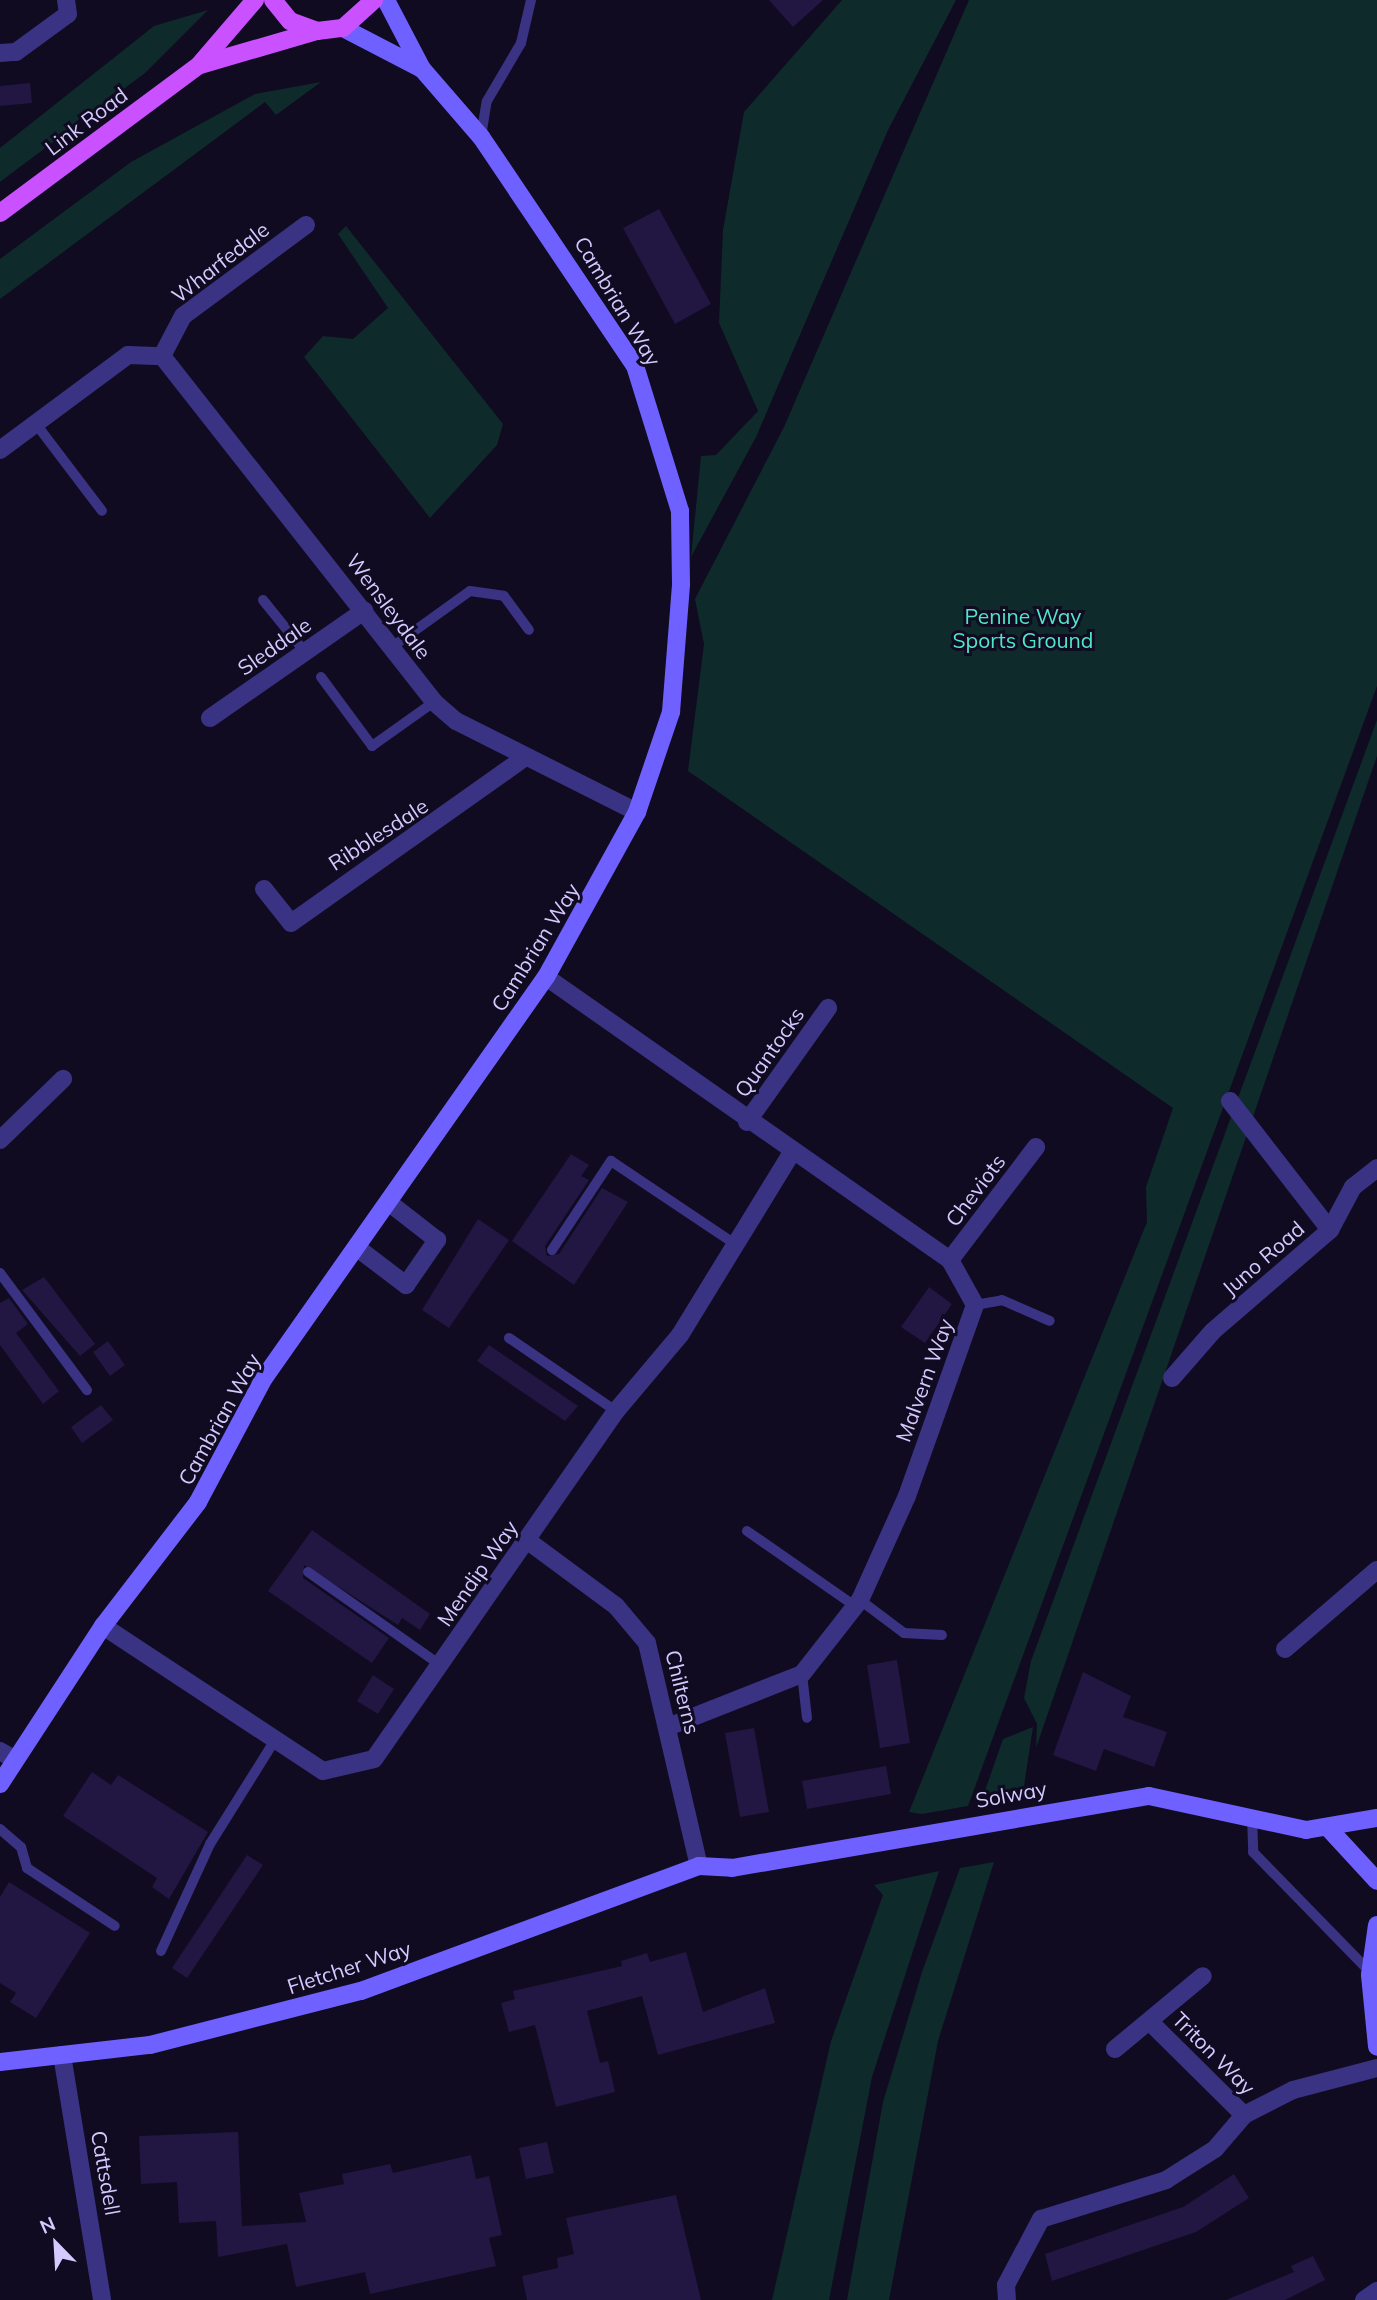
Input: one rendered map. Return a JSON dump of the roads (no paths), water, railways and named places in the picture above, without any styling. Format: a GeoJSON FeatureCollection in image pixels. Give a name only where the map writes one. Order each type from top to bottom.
{"type":"FeatureCollection","features":[{"type":"Feature","properties":{"kind":"main road","name":"Link Road"},"geometry":{"type":"LineString","coordinates":[[0,213],[199,65],[255,0]]}},
{"type":"Feature","properties":{"kind":"main road"},"geometry":{"type":"LineString","coordinates":[[273,0],[290,21],[317,31]]}},
{"type":"Feature","properties":{"kind":"main road"},"geometry":{"type":"LineString","coordinates":[[343,28],[374,0]]}},
{"type":"Feature","properties":{"kind":"main road","name":"Link Road"},"geometry":{"type":"LineString","coordinates":[[199,65],[317,31],[343,28]]}},
{"type":"Feature","properties":{"kind":"street"},"geometry":{"type":"LineString","coordinates":[[0,53],[16,52],[68,14],[66,0]]}},
{"type":"Feature","properties":{"kind":"street","name":"Cambrian Way"},"geometry":{"type":"LineString","coordinates":[[0,1784],[7,1755],[198,1502],[264,1378],[392,1205],[546,978],[637,812],[671,712],[678,646],[680,511],[671,474],[635,366],[481,137],[422,69],[386,0]]}},
{"type":"Feature","properties":{"kind":"street","name":"Cambrian Way"},"geometry":{"type":"LineString","coordinates":[[343,28],[422,69]]}},
{"type":"Feature","properties":{"kind":"street","name":"Wharfedale"},"geometry":{"type":"LineString","coordinates":[[162,356],[183,316],[306,225]]}},
{"type":"Feature","properties":{"kind":"street"},"geometry":{"type":"LineString","coordinates":[[0,450],[128,355],[162,356]]}},
{"type":"Feature","properties":{"kind":"street","name":"Wensleydale"},"geometry":{"type":"LineString","coordinates":[[162,356],[434,702],[524,758],[637,812]]}},
{"type":"Feature","properties":{"kind":"street","name":"Sleddale"},"geometry":{"type":"LineString","coordinates":[[210,718],[364,611]]}},
{"type":"Feature","properties":{"kind":"street","name":"Ribblesdale"},"geometry":{"type":"LineString","coordinates":[[264,889],[291,923],[524,758]]}},
{"type":"Feature","properties":{"kind":"street","name":"Malvern Way"},"geometry":{"type":"LineString","coordinates":[[546,978],[747,1122],[950,1260],[975,1305],[907,1496],[858,1603],[802,1674]]}},
{"type":"Feature","properties":{"kind":"street","name":"Quantocks"},"geometry":{"type":"LineString","coordinates":[[747,1122],[828,1008]]}},
{"type":"Feature","properties":{"kind":"street"},"geometry":{"type":"LineString","coordinates":[[0,1140],[63,1079]]}},
{"type":"Feature","properties":{"kind":"street"},"geometry":{"type":"LineString","coordinates":[[1230,1101],[1331,1230]]}},
{"type":"Feature","properties":{"kind":"street","name":"Cheviots"},"geometry":{"type":"LineString","coordinates":[[950,1260],[1036,1147]]}},
{"type":"Feature","properties":{"kind":"street","name":"Mendip Way"},"geometry":{"type":"LineString","coordinates":[[103,1626],[323,1771],[374,1759],[616,1411],[680,1335],[740,1247],[792,1152]]}},
{"type":"Feature","properties":{"kind":"street","name":"Juno Road"},"geometry":{"type":"LineString","coordinates":[[1172,1378],[1213,1331],[1331,1230],[1353,1187],[1377,1168]]}},
{"type":"Feature","properties":{"kind":"street"},"geometry":{"type":"LineString","coordinates":[[359,1250],[405,1285],[437,1240],[392,1205]]}},
{"type":"Feature","properties":{"kind":"street","name":"Chilterns"},"geometry":{"type":"LineString","coordinates":[[528,1541],[616,1606],[647,1643],[670,1726],[699,1866]]}},
{"type":"Feature","properties":{"kind":"street"},"geometry":{"type":"LineString","coordinates":[[1285,1649],[1377,1570]]}},
{"type":"Feature","properties":{"kind":"street"},"geometry":{"type":"LineString","coordinates":[[670,1726],[802,1674]]}},
{"type":"Feature","properties":{"kind":"street","name":"Solway"},"geometry":{"type":"LineString","coordinates":[[699,1866],[732,1868],[913,1833],[1149,1796],[1330,1830],[1377,1818]]}},
{"type":"Feature","properties":{"kind":"street"},"geometry":{"type":"LineString","coordinates":[[1330,1830],[1377,1881]]}},
{"type":"Feature","properties":{"kind":"street","name":"Fletcher Way"},"geometry":{"type":"LineString","coordinates":[[0,2062],[150,2045],[361,1991],[699,1866]]}},
{"type":"Feature","properties":{"kind":"street"},"geometry":{"type":"LineString","coordinates":[[1377,1924],[1373,1973],[1377,2047]]}},
{"type":"Feature","properties":{"kind":"street","name":"Triton Way"},"geometry":{"type":"LineString","coordinates":[[1115,2049],[1151,2023],[1203,1976]]}},
{"type":"Feature","properties":{"kind":"street","name":"Triton Way"},"geometry":{"type":"LineString","coordinates":[[1151,2023],[1244,2115]]}},
{"type":"Feature","properties":{"kind":"street","name":"Cattsdell"},"geometry":{"type":"LineString","coordinates":[[62,2055],[102,2300]]}},
{"type":"Feature","properties":{"kind":"street"},"geometry":{"type":"LineString","coordinates":[[1007,2300],[1006,2285],[1041,2219],[1166,2180],[1215,2149],[1244,2115],[1293,2090],[1377,2068]]}},
{"type":"Feature","properties":{"kind":"street"},"geometry":{"type":"LineString","coordinates":[[1364,2300],[1377,2291]]}},
{"type":"Feature","properties":{"kind":"lane"},"geometry":{"type":"LineString","coordinates":[[481,137],[487,101],[521,43],[531,0]]}},
{"type":"Feature","properties":{"kind":"lane"},"geometry":{"type":"LineString","coordinates":[[36,424],[102,511]]}},
{"type":"Feature","properties":{"kind":"lane"},"geometry":{"type":"LineString","coordinates":[[392,648],[470,591],[504,596],[528,630]]}},
{"type":"Feature","properties":{"kind":"lane"},"geometry":{"type":"LineString","coordinates":[[263,600],[305,652]]}},
{"type":"Feature","properties":{"kind":"lane"},"geometry":{"type":"LineString","coordinates":[[321,677],[372,746],[434,702]]}},
{"type":"Feature","properties":{"kind":"lane"},"geometry":{"type":"LineString","coordinates":[[552,1250],[611,1161],[740,1247]]}},
{"type":"Feature","properties":{"kind":"lane"},"geometry":{"type":"LineString","coordinates":[[0,1273],[87,1390]]}},
{"type":"Feature","properties":{"kind":"lane"},"geometry":{"type":"LineString","coordinates":[[975,1305],[1002,1300],[1050,1321]]}},
{"type":"Feature","properties":{"kind":"lane"},"geometry":{"type":"LineString","coordinates":[[509,1338],[616,1411]]}},
{"type":"Feature","properties":{"kind":"lane"},"geometry":{"type":"LineString","coordinates":[[747,1531],[904,1633],[942,1635]]}},
{"type":"Feature","properties":{"kind":"lane"},"geometry":{"type":"LineString","coordinates":[[308,1572],[439,1664]]}},
{"type":"Feature","properties":{"kind":"lane"},"geometry":{"type":"LineString","coordinates":[[802,1674],[807,1718]]}},
{"type":"Feature","properties":{"kind":"lane"},"geometry":{"type":"LineString","coordinates":[[160,1951],[210,1844],[275,1740]]}},
{"type":"Feature","properties":{"kind":"lane"},"geometry":{"type":"LineString","coordinates":[[1252,1816],[1253,1852],[1373,1973]]}},
{"type":"Feature","properties":{"kind":"lane"},"geometry":{"type":"LineString","coordinates":[[0,1829],[21,1847],[27,1868],[115,1926]]}},
{"type":"Feature","properties":{"kind":"park label","name":"Penine Way Sports Ground"},"geometry":{"type":"Point","coordinates":[1023,628]}}]}
